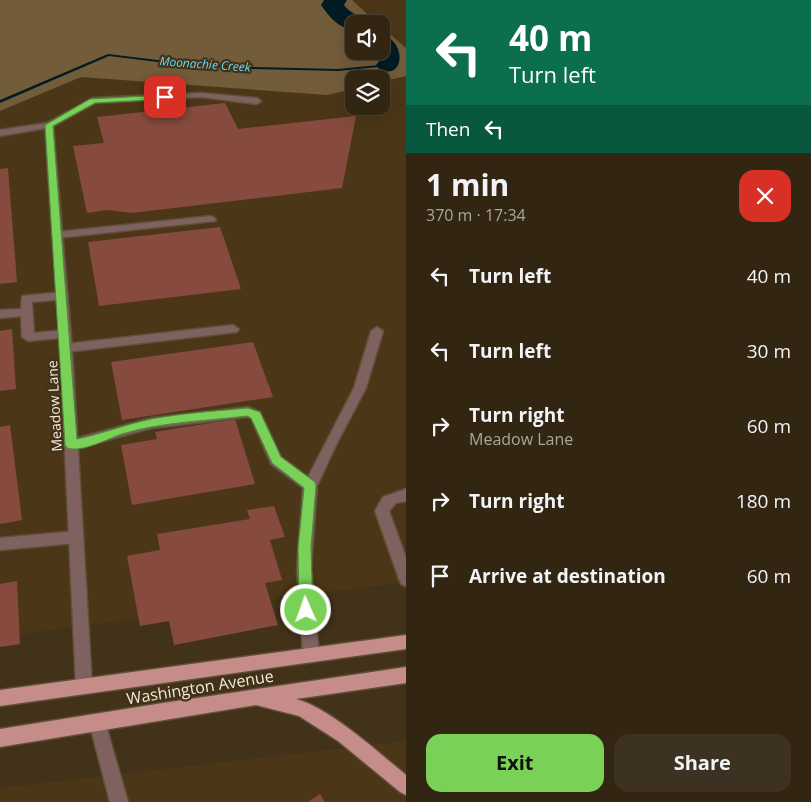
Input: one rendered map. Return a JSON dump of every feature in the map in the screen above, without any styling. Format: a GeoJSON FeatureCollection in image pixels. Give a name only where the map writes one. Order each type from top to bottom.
{"type":"FeatureCollection","features":[{"type":"Feature","properties":{"kind":"main road","name":"Washington Avenue"},"geometry":{"type":"LineString","coordinates":[[0,698],[406,642]]}},
{"type":"Feature","properties":{"kind":"main road","name":"Washington Avenue"},"geometry":{"type":"LineString","coordinates":[[0,738],[406,675]]}},
{"type":"Feature","properties":{"kind":"main road"},"geometry":{"type":"LineString","coordinates":[[254,698],[302,709],[344,736],[406,786]]}},
{"type":"Feature","properties":{"kind":"street"},"geometry":{"type":"LineString","coordinates":[[0,133],[49,125],[93,101],[201,95],[257,101]]}},
{"type":"Feature","properties":{"kind":"street","name":"Meadow Lane"},"geometry":{"type":"LineString","coordinates":[[49,125],[66,348],[84,686]]}},
{"type":"Feature","properties":{"kind":"street"},"geometry":{"type":"LineString","coordinates":[[57,235],[211,219]]}},
{"type":"Feature","properties":{"kind":"street"},"geometry":{"type":"LineString","coordinates":[[62,296],[26,299],[26,312],[28,337],[65,334]]}},
{"type":"Feature","properties":{"kind":"street"},"geometry":{"type":"LineString","coordinates":[[0,314],[26,312]]}},
{"type":"Feature","properties":{"kind":"street"},"geometry":{"type":"LineString","coordinates":[[66,348],[233,329]]}},
{"type":"Feature","properties":{"kind":"street"},"geometry":{"type":"LineString","coordinates":[[311,655],[304,568],[310,486],[329,445],[360,388],[377,332]]}},
{"type":"Feature","properties":{"kind":"street"},"geometry":{"type":"LineString","coordinates":[[71,445],[94,440],[121,430],[153,423],[248,412],[256,415],[276,460],[310,486]]}},
{"type":"Feature","properties":{"kind":"street"},"geometry":{"type":"LineString","coordinates":[[406,494],[391,498],[384,503],[382,511],[406,578]]}},
{"type":"Feature","properties":{"kind":"street"},"geometry":{"type":"LineString","coordinates":[[0,544],[76,537]]}},
{"type":"Feature","properties":{"kind":"street"},"geometry":{"type":"LineString","coordinates":[[96,722],[118,802]]}},
{"type":"Feature","properties":{"kind":"shaded area"},"geometry":{"type":"Polygon","coordinates":[[[0,0],[352,0],[368,15],[345,15],[345,60],[390,60],[390,34],[406,48],[406,76],[390,80],[390,70],[345,70],[345,91],[327,95],[81,77],[0,111],[0,0]]]}},
{"type":"Feature","properties":{"kind":"shaded area"},"geometry":{"type":"Polygon","coordinates":[[[352,0],[406,0],[406,48],[390,34],[390,15],[368,15],[352,0]]]}},
{"type":"Feature","properties":{"kind":"shaded area"},"geometry":{"type":"Polygon","coordinates":[[[81,76],[327,95],[345,91],[345,115],[390,115],[390,80],[406,76],[406,582],[0,637],[0,111],[81,76]]]}},
{"type":"Feature","properties":{"kind":"shaded area"},"geometry":{"type":"Polygon","coordinates":[[[406,741],[406,802],[0,802],[0,788],[406,741]]]}},
{"type":"Feature","properties":{"kind":"building"},"geometry":{"type":"Polygon","coordinates":[[[225,103],[238,129],[356,116],[342,188],[132,213],[107,210],[87,213],[73,146],[104,143],[97,117],[225,103]]]}},
{"type":"Feature","properties":{"kind":"building"},"geometry":{"type":"Polygon","coordinates":[[[8,168],[17,282],[0,284],[0,169],[8,168]]]}},
{"type":"Feature","properties":{"kind":"building"},"geometry":{"type":"Polygon","coordinates":[[[220,227],[241,289],[99,306],[88,242],[220,227]]]}},
{"type":"Feature","properties":{"kind":"building"},"geometry":{"type":"Polygon","coordinates":[[[12,329],[16,389],[0,391],[0,331],[12,329]]]}},
{"type":"Feature","properties":{"kind":"building"},"geometry":{"type":"Polygon","coordinates":[[[253,342],[273,397],[122,420],[111,362],[253,342]]]}},
{"type":"Feature","properties":{"kind":"building"},"geometry":{"type":"Polygon","coordinates":[[[235,419],[255,484],[132,505],[121,445],[157,439],[155,432],[235,419]]]}},
{"type":"Feature","properties":{"kind":"building"},"geometry":{"type":"Polygon","coordinates":[[[10,425],[22,520],[0,524],[0,427],[10,425]]]}},
{"type":"Feature","properties":{"kind":"building"},"geometry":{"type":"Polygon","coordinates":[[[274,506],[285,537],[270,540],[282,580],[265,583],[278,625],[174,645],[169,621],[140,626],[127,556],[160,550],[157,534],[250,519],[247,510],[274,506]]]}},
{"type":"Feature","properties":{"kind":"building"},"geometry":{"type":"Polygon","coordinates":[[[17,581],[20,644],[0,647],[0,584],[17,581]]]}},
{"type":"Feature","properties":{"kind":"building"},"geometry":{"type":"Polygon","coordinates":[[[320,794],[325,802],[308,802],[320,794]]]}},
{"type":"Feature","properties":{"kind":"waterway","name":"Moonachie Creek"},"geometry":{"type":"LineString","coordinates":[[336,0],[332,5],[339,15],[345,18]]}},
{"type":"Feature","properties":{"kind":"waterway","name":"Moonachie Creek"},"geometry":{"type":"LineString","coordinates":[[389,65],[395,58],[390,52]]}},
{"type":"Feature","properties":{"kind":"waterway","name":"Moonachie Creek"},"geometry":{"type":"LineString","coordinates":[[0,102],[108,55],[182,64],[252,68],[338,70],[389,65]]}},
{"type":"Feature","properties":{"kind":"route"},"geometry":{"type":"LineString","coordinates":[[165,97],[93,101],[49,125],[66,348],[71,445],[94,440],[121,430],[153,423],[248,412],[256,415],[276,460],[310,486],[304,568],[306,610]]}}]}
